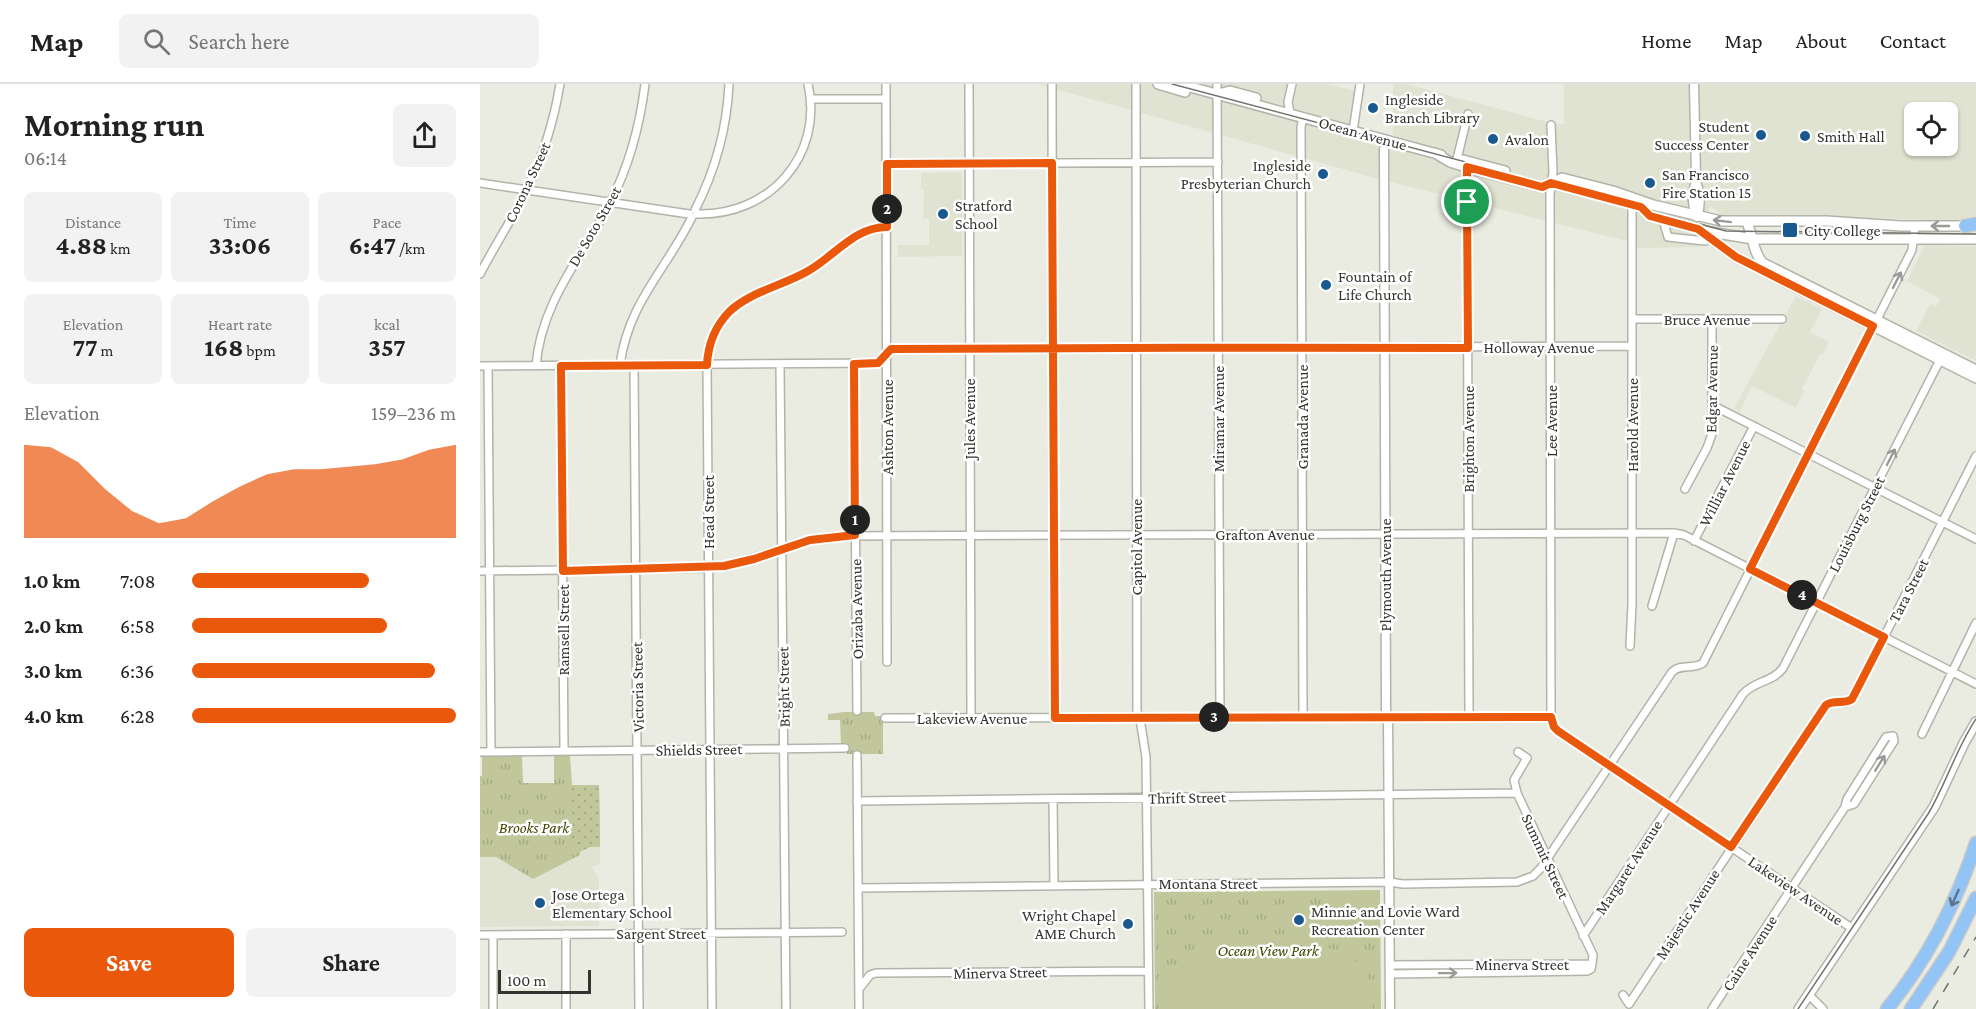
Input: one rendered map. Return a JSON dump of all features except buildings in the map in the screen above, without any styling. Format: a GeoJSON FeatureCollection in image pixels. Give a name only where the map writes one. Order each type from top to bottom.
{"type":"FeatureCollection","features":[{"type":"Feature","properties":{"kind":"highway"},"geometry":{"type":"LineString","coordinates":[[1887,1009],[1917,968],[1941,927],[1958,891],[1976,843]]}},
{"type":"Feature","properties":{"kind":"highway"},"geometry":{"type":"LineString","coordinates":[[1911,1009],[1949,952],[1976,898]]}},
{"type":"Feature","properties":{"kind":"main road","name":"Ocean Avenue"},"geometry":{"type":"LineString","coordinates":[[1158,84],[1209,98],[1218,89]]}},
{"type":"Feature","properties":{"kind":"main road","name":"Ocean Avenue"},"geometry":{"type":"LineString","coordinates":[[1179,84],[1230,91],[1284,106],[1290,113],[1457,159],[1467,164]]}},
{"type":"Feature","properties":{"kind":"main road","name":"Ocean Avenue"},"geometry":{"type":"LineString","coordinates":[[1435,153],[1450,162],[1551,183],[1636,206],[1653,205]]}},
{"type":"Feature","properties":{"kind":"main road","name":"Ocean Avenue"},"geometry":{"type":"LineString","coordinates":[[1551,183],[1562,178],[1613,191],[1697,222],[1753,239],[1976,239]]}},
{"type":"Feature","properties":{"kind":"main road","name":"Ocean Avenue"},"geometry":{"type":"LineString","coordinates":[[1636,206],[1650,216],[1663,220],[1697,222],[1826,221],[1915,226],[1972,225]]}},
{"type":"Feature","properties":{"kind":"main road"},"geometry":{"type":"LineString","coordinates":[[1697,222],[1736,257],[1875,323]]}},
{"type":"Feature","properties":{"kind":"main road"},"geometry":{"type":"LineString","coordinates":[[1747,222],[1756,256],[1763,263],[1942,357],[1976,378]]}},
{"type":"Feature","properties":{"kind":"main road"},"geometry":{"type":"LineString","coordinates":[[1942,357],[1976,370]]}},
{"type":"Feature","properties":{"kind":"main road"},"geometry":{"type":"LineString","coordinates":[[1799,1009],[1934,807],[1976,722]]}},
{"type":"Feature","properties":{"kind":"street","name":"Corona Street"},"geometry":{"type":"LineString","coordinates":[[480,274],[527,190],[548,138],[560,84]]}},
{"type":"Feature","properties":{"kind":"street","name":"De Soto Street"},"geometry":{"type":"LineString","coordinates":[[536,366],[541,339],[556,295],[610,202],[624,170],[635,136],[645,84]]}},
{"type":"Feature","properties":{"kind":"street"},"geometry":{"type":"LineString","coordinates":[[620,365],[625,337],[638,305],[678,243],[708,182],[719,147],[729,84]]}},
{"type":"Feature","properties":{"kind":"street"},"geometry":{"type":"LineString","coordinates":[[480,183],[693,214],[723,213],[744,207],[779,185],[803,150],[810,124],[808,84]]}},
{"type":"Feature","properties":{"kind":"street","name":"Ashton Avenue"},"geometry":{"type":"LineString","coordinates":[[886,84],[887,662]]}},
{"type":"Feature","properties":{"kind":"street","name":"Jules Avenue"},"geometry":{"type":"LineString","coordinates":[[969,84],[970,718]]}},
{"type":"Feature","properties":{"kind":"street"},"geometry":{"type":"LineString","coordinates":[[1052,84],[1055,718]]}},
{"type":"Feature","properties":{"kind":"street","name":"Capitol Avenue"},"geometry":{"type":"LineString","coordinates":[[1136,84],[1137,711],[1142,725],[1146,757],[1149,1009]]}},
{"type":"Feature","properties":{"kind":"street"},"geometry":{"type":"LineString","coordinates":[[1290,113],[1288,102],[1292,84]]}},
{"type":"Feature","properties":{"kind":"street"},"geometry":{"type":"LineString","coordinates":[[1353,131],[1360,84]]}},
{"type":"Feature","properties":{"kind":"street"},"geometry":{"type":"LineString","coordinates":[[1692,240],[1697,222],[1692,191],[1696,179],[1694,84]]}},
{"type":"Feature","properties":{"kind":"street","name":"Miramar Avenue"},"geometry":{"type":"LineString","coordinates":[[1218,89],[1220,717]]}},
{"type":"Feature","properties":{"kind":"street"},"geometry":{"type":"LineString","coordinates":[[810,99],[886,99]]}},
{"type":"Feature","properties":{"kind":"street"},"geometry":{"type":"LineString","coordinates":[[1457,159],[1468,114]]}},
{"type":"Feature","properties":{"kind":"street","name":"Granada Avenue"},"geometry":{"type":"LineString","coordinates":[[1303,117],[1301,127],[1303,717]]}},
{"type":"Feature","properties":{"kind":"street","name":"Lee Avenue"},"geometry":{"type":"LineString","coordinates":[[1551,125],[1551,717]]}},
{"type":"Feature","properties":{"kind":"street","name":"Plymouth Avenue"},"geometry":{"type":"LineString","coordinates":[[1386,140],[1384,150],[1385,534],[1390,1009]]}},
{"type":"Feature","properties":{"kind":"street"},"geometry":{"type":"LineString","coordinates":[[887,164],[1218,162]]}},
{"type":"Feature","properties":{"kind":"street","name":"Brighton Avenue"},"geometry":{"type":"LineString","coordinates":[[1467,164],[1469,717]]}},
{"type":"Feature","properties":{"kind":"street","name":"Harold Avenue"},"geometry":{"type":"LineString","coordinates":[[1630,646],[1632,319],[1636,206]]}},
{"type":"Feature","properties":{"kind":"street","name":"Ocean Avenue"},"geometry":{"type":"LineString","coordinates":[[1663,220],[1668,237],[1705,241]]}},
{"type":"Feature","properties":{"kind":"street"},"geometry":{"type":"LineString","coordinates":[[1750,569],[1912,250],[1915,226]]}},
{"type":"Feature","properties":{"kind":"street","name":"Head Street"},"geometry":{"type":"LineString","coordinates":[[712,1009],[707,365],[709,347],[723,319],[738,304],[811,270],[857,234],[887,227]]}},
{"type":"Feature","properties":{"kind":"street","name":"Bruce Avenue"},"geometry":{"type":"LineString","coordinates":[[1632,319],[1782,319]]}},
{"type":"Feature","properties":{"kind":"street","name":"Edgar Avenue"},"geometry":{"type":"LineString","coordinates":[[1685,489],[1710,442],[1713,427],[1712,319]]}},
{"type":"Feature","properties":{"kind":"street","name":"Holloway Avenue"},"geometry":{"type":"LineString","coordinates":[[484,366],[878,363],[891,349],[1632,346]]}},
{"type":"Feature","properties":{"kind":"street","name":"Louisburg Street"},"geometry":{"type":"LineString","coordinates":[[1757,683],[1774,676],[1783,668],[1942,357]]}},
{"type":"Feature","properties":{"kind":"street","name":"Bright Street"},"geometry":{"type":"LineString","coordinates":[[780,364],[786,1009]]}},
{"type":"Feature","properties":{"kind":"street","name":"Orizaba Avenue"},"geometry":{"type":"LineString","coordinates":[[854,364],[857,711]]}},
{"type":"Feature","properties":{"kind":"street","name":"Victoria Street"},"geometry":{"type":"LineString","coordinates":[[634,365],[639,1009]]}},
{"type":"Feature","properties":{"kind":"street"},"geometry":{"type":"LineString","coordinates":[[484,366],[491,752]]}},
{"type":"Feature","properties":{"kind":"street","name":"Ramsell Street"},"geometry":{"type":"LineString","coordinates":[[561,366],[564,751]]}},
{"type":"Feature","properties":{"kind":"street"},"geometry":{"type":"LineString","coordinates":[[1712,405],[1976,539]]}},
{"type":"Feature","properties":{"kind":"street","name":"Williar Avenue"},"geometry":{"type":"LineString","coordinates":[[1695,541],[1754,426]]}},
{"type":"Feature","properties":{"kind":"street","name":"Tara Street"},"geometry":{"type":"LineString","coordinates":[[1826,705],[1832,702],[1845,703],[1852,699],[1976,456]]}},
{"type":"Feature","properties":{"kind":"street"},"geometry":{"type":"LineString","coordinates":[[1652,606],[1674,532],[1976,684]]}},
{"type":"Feature","properties":{"kind":"street","name":"Grafton Avenue"},"geometry":{"type":"LineString","coordinates":[[480,571],[709,568],[740,563],[818,538],[855,535],[1674,532]]}},
{"type":"Feature","properties":{"kind":"street","name":"Montana Street"},"geometry":{"type":"LineString","coordinates":[[858,888],[1517,882],[1533,876],[1541,868],[1672,672],[1680,667],[1703,663],[1750,569]]}},
{"type":"Feature","properties":{"kind":"street"},"geometry":{"type":"LineString","coordinates":[[1922,734],[1976,623]]}},
{"type":"Feature","properties":{"kind":"street","name":"Margaret Avenue"},"geometry":{"type":"LineString","coordinates":[[1583,936],[1743,694],[1757,683]]}},
{"type":"Feature","properties":{"kind":"street","name":"Majestic Avenue"},"geometry":{"type":"LineString","coordinates":[[1623,996],[1629,1004],[1826,705]]}},
{"type":"Feature","properties":{"kind":"street","name":"Lakeview Avenue"},"geometry":{"type":"LineString","coordinates":[[885,718],[1551,717],[1558,731],[1853,929]]}},
{"type":"Feature","properties":{"kind":"street","name":"Caine Avenue"},"geometry":{"type":"LineString","coordinates":[[1712,1009],[1845,807],[1847,800],[1887,737],[1893,736],[1894,741],[1854,804],[1845,807]]}},
{"type":"Feature","properties":{"kind":"street","name":"Shields Street"},"geometry":{"type":"LineString","coordinates":[[480,752],[845,748]]}},
{"type":"Feature","properties":{"kind":"street","name":"Summit Street"},"geometry":{"type":"LineString","coordinates":[[1518,752],[1527,758],[1514,780],[1517,793],[1593,955],[1592,964]]}},
{"type":"Feature","properties":{"kind":"street"},"geometry":{"type":"LineString","coordinates":[[857,755],[859,1009]]}},
{"type":"Feature","properties":{"kind":"street","name":"Thrift Street"},"geometry":{"type":"LineString","coordinates":[[857,801],[1517,793]]}},
{"type":"Feature","properties":{"kind":"street"},"geometry":{"type":"LineString","coordinates":[[1053,799],[1054,885]]}},
{"type":"Feature","properties":{"kind":"street","name":"Sargent Street"},"geometry":{"type":"LineString","coordinates":[[480,935],[842,932]]}},
{"type":"Feature","properties":{"kind":"street"},"geometry":{"type":"LineString","coordinates":[[566,934],[566,1009]]}},
{"type":"Feature","properties":{"kind":"street"},"geometry":{"type":"LineString","coordinates":[[493,935],[493,1009]]}},
{"type":"Feature","properties":{"kind":"street","name":"Minerva Street"},"geometry":{"type":"LineString","coordinates":[[1390,969],[1587,971],[1591,969],[1592,964]]}},
{"type":"Feature","properties":{"kind":"street","name":"Minerva Street"},"geometry":{"type":"LineString","coordinates":[[859,989],[870,975],[876,974],[1148,971]]}},
{"type":"Feature","properties":{"kind":"street"},"geometry":{"type":"LineString","coordinates":[[1809,995],[1823,1009]]}},
{"type":"Feature","properties":{"kind":"shaded area"},"geometry":{"type":"Polygon","coordinates":[[[1037,84],[1327,84],[1356,91],[1350,138],[1393,150],[1393,84],[1406,84],[1551,123],[1564,124],[1564,84],[1976,84],[1976,215],[1955,221],[1824,216],[1730,216],[1722,215],[1710,206],[1699,247],[1638,248],[1627,241],[1375,178],[1037,84]]]}},
{"type":"Feature","properties":{"kind":"shaded area","name":"Stratford School"},"geometry":{"type":"Polygon","coordinates":[[[962,172],[962,256],[898,257],[898,245],[929,245],[929,219],[923,219],[924,190],[921,189],[921,173],[962,172]]]}},
{"type":"Feature","properties":{"kind":"shaded area"},"geometry":{"type":"Polygon","coordinates":[[[1925,245],[1976,246],[1976,361],[1916,331],[1930,304],[1936,307],[1940,299],[1907,281],[1925,245]]]}},
{"type":"Feature","properties":{"kind":"shaded area"},"geometry":{"type":"Polygon","coordinates":[[[1796,296],[1822,309],[1810,332],[1829,342],[1823,354],[1820,354],[1802,389],[1804,391],[1796,408],[1752,386],[1740,411],[1734,408],[1796,296]]]}},
{"type":"Feature","properties":{"kind":"shaded area","name":"Jose Ortega Elementary School"},"geometry":{"type":"Polygon","coordinates":[[[590,847],[600,847],[600,864],[592,867],[599,880],[599,926],[480,927],[480,857],[496,857],[533,879],[590,847]]]}},
{"type":"Feature","properties":{"kind":"green space"},"geometry":{"type":"Polygon","coordinates":[[[874,712],[875,716],[883,716],[883,754],[847,754],[847,744],[841,744],[840,720],[828,720],[828,714],[874,712]]]}},
{"type":"Feature","properties":{"kind":"green space","name":"Brooks Park"},"geometry":{"type":"Polygon","coordinates":[[[482,756],[522,756],[523,783],[554,783],[554,756],[570,756],[572,785],[599,785],[600,847],[590,847],[580,852],[580,855],[533,879],[496,857],[480,857],[482,756]]]}},
{"type":"Feature","properties":{"kind":"green space"},"geometry":{"type":"Polygon","coordinates":[[[571,785],[599,785],[600,847],[590,847],[579,852],[567,841],[573,827],[571,785]]]}},
{"type":"Feature","properties":{"kind":"green space","name":"Ocean View Park"},"geometry":{"type":"Polygon","coordinates":[[[1380,890],[1381,1009],[1155,1009],[1154,892],[1380,890]]]}},
{"type":"Feature","properties":{"kind":"green space"},"geometry":{"type":"Polygon","coordinates":[[[1330,898],[1375,900],[1376,935],[1346,935],[1346,926],[1331,926],[1330,898]]]}},
{"type":"Feature","properties":{"kind":"green space"},"geometry":{"type":"Polygon","coordinates":[[[1207,941],[1273,946],[1325,946],[1366,966],[1373,1009],[1164,1009],[1165,968],[1194,961],[1207,941]]]}},
{"type":"Feature","properties":{"kind":"tram line"},"geometry":{"type":"LineString","coordinates":[[1172,84],[1726,231],[1976,234]]}},
{"type":"Feature","properties":{"kind":"tram line"},"geometry":{"type":"LineString","coordinates":[[1798,1009],[1928,814],[1976,719]]}},
{"type":"Feature","properties":{"kind":"railway"},"geometry":{"type":"LineString","coordinates":[[1933,1009],[1976,937]]}},
{"type":"Feature","properties":{"kind":"place","name":"Ingleside Branch Library"},"geometry":{"type":"Point","coordinates":[1373,108]}},
{"type":"Feature","properties":{"kind":"place","name":"Student Success Center"},"geometry":{"type":"Point","coordinates":[1761,135]}},
{"type":"Feature","properties":{"kind":"place","name":"Smith Hall"},"geometry":{"type":"Point","coordinates":[1805,136]}},
{"type":"Feature","properties":{"kind":"place","name":"Avalon"},"geometry":{"type":"Point","coordinates":[1493,139]}},
{"type":"Feature","properties":{"kind":"place","name":"Ingleside Presbyterian Church"},"geometry":{"type":"Point","coordinates":[1323,174]}},
{"type":"Feature","properties":{"kind":"place","name":"San Francisco Fire Station 15"},"geometry":{"type":"Point","coordinates":[1650,183]}},
{"type":"Feature","properties":{"kind":"place","name":"Stratford School"},"geometry":{"type":"Point","coordinates":[943,214]}},
{"type":"Feature","properties":{"kind":"place","name":"City College"},"geometry":{"type":"Point","coordinates":[1790,230]}},
{"type":"Feature","properties":{"kind":"place","name":"Fountain of Life Church"},"geometry":{"type":"Point","coordinates":[1326,285]}},
{"type":"Feature","properties":{"kind":"place","name":"Jose Ortega Elementary School"},"geometry":{"type":"Point","coordinates":[540,903]}},
{"type":"Feature","properties":{"kind":"place","name":"Minnie and Lovie Ward Recreation Center"},"geometry":{"type":"Point","coordinates":[1299,920]}},
{"type":"Feature","properties":{"kind":"place","name":"Wright Chapel AME Church"},"geometry":{"type":"Point","coordinates":[1128,924]}},
{"type":"Feature","properties":{"kind":"route"},"geometry":{"type":"LineString","coordinates":[[1467,202],[1467,167],[1542,187],[1551,183],[1641,207],[1650,216],[1698,229],[1736,257],[1873,326],[1750,569],[1884,637],[1852,699],[1845,703],[1832,702],[1826,705],[1731,847],[1558,731],[1551,717],[1055,718],[1053,534],[1052,348],[1052,163],[887,164],[887,227],[857,234],[811,270],[738,304],[723,319],[712,338],[707,365],[561,366],[563,571],[709,568],[754,559],[796,543],[825,537],[855,535],[854,364],[878,363],[891,349],[977,348],[1052,348],[1135,348],[1302,348],[1468,348],[1467,202]]}}]}
